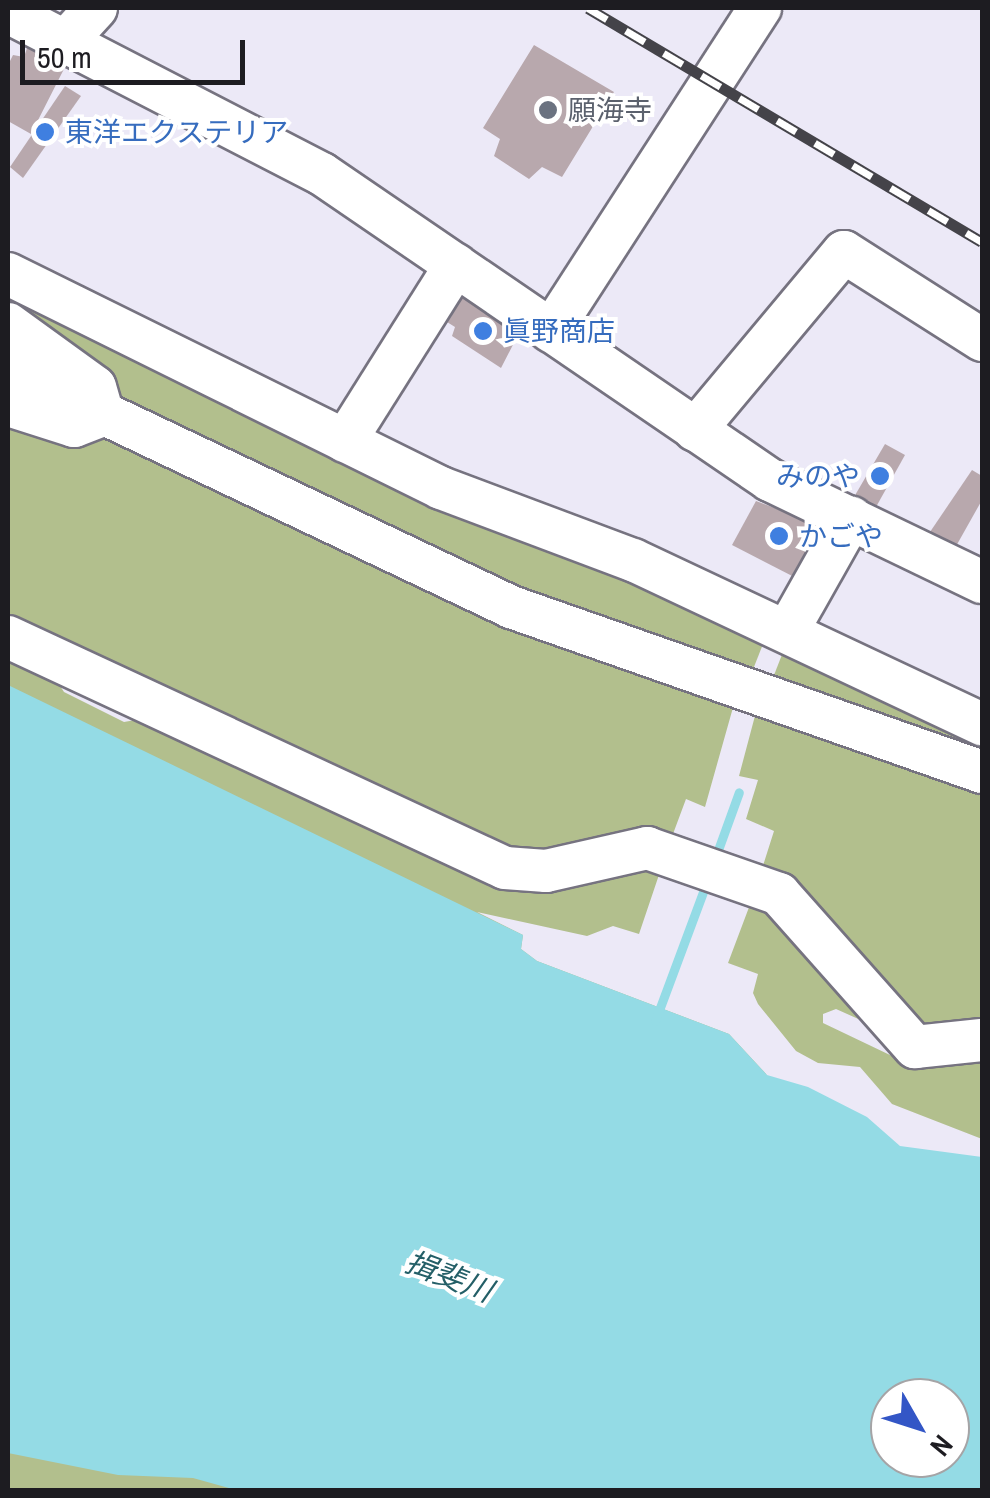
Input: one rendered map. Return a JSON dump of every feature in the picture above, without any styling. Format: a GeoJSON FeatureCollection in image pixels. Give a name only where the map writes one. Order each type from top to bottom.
{"type":"FeatureCollection","features":[{"type":"Feature","properties":{"kind":"street"},"geometry":{"type":"LineString","coordinates":[[65,42],[96,8]]}},
{"type":"Feature","properties":{"kind":"street"},"geometry":{"type":"LineString","coordinates":[[551,331],[760,8]]}},
{"type":"Feature","properties":{"kind":"street"},"geometry":{"type":"LineString","coordinates":[[14,26],[65,42],[322,174],[770,480],[982,582]]}},
{"type":"Feature","properties":{"kind":"street"},"geometry":{"type":"LineString","coordinates":[[694,430],[844,252],[982,340]]}},
{"type":"Feature","properties":{"kind":"street"},"geometry":{"type":"LineString","coordinates":[[345,441],[456,265]]}},
{"type":"Feature","properties":{"kind":"street"},"geometry":{"type":"LineString","coordinates":[[8,274],[345,441],[544,532],[633,560],[982,724]]}},
{"type":"Feature","properties":{"kind":"street"},"geometry":{"type":"LineString","coordinates":[[8,324],[95,387],[104,414]]}},
{"type":"Feature","properties":{"kind":"street"},"geometry":{"type":"LineString","coordinates":[[8,368],[511,607],[982,772]]}},
{"type":"Feature","properties":{"kind":"street"},"geometry":{"type":"LineString","coordinates":[[8,405],[74,426],[104,414]]}},
{"type":"Feature","properties":{"kind":"street"},"geometry":{"type":"LineString","coordinates":[[788,630],[850,518]]}},
{"type":"Feature","properties":{"kind":"street"},"geometry":{"type":"LineString","coordinates":[[8,637],[505,868],[546,872],[647,848],[780,894],[915,1046],[982,1040]]}},
{"type":"Feature","properties":{"kind":"green space"},"geometry":{"type":"Polygon","coordinates":[[[8,292],[734,617],[765,639],[750,677],[516,596],[130,415],[8,314],[8,292]]]}},
{"type":"Feature","properties":{"kind":"green space"},"geometry":{"type":"Polygon","coordinates":[[[8,418],[116,437],[734,704],[705,807],[686,799],[670,842],[544,858],[509,852],[8,623],[8,418]]]}},
{"type":"Feature","properties":{"kind":"green space"},"geometry":{"type":"Polygon","coordinates":[[[8,652],[51,672],[64,692],[124,722],[152,717],[494,876],[664,860],[639,934],[613,926],[587,936],[477,912],[523,935],[521,949],[537,961],[729,1034],[767,1075],[8,705],[8,652]]]}},
{"type":"Feature","properties":{"kind":"green space"},"geometry":{"type":"Polygon","coordinates":[[[783,652],[982,739],[982,762],[769,688],[783,652]]]}},
{"type":"Feature","properties":{"kind":"green space"},"geometry":{"type":"Polygon","coordinates":[[[756,712],[982,790],[982,1026],[913,1031],[760,875],[774,831],[746,819],[758,780],[739,776],[756,712]]]}},
{"type":"Feature","properties":{"kind":"green space"},"geometry":{"type":"Polygon","coordinates":[[[754,894],[883,1030],[836,1009],[823,1014],[823,1023],[913,1066],[982,1059],[982,1139],[892,1104],[860,1067],[818,1063],[796,1051],[758,1004],[753,993],[758,974],[728,963],[754,894]]]}},
{"type":"Feature","properties":{"kind":"green space"},"geometry":{"type":"Polygon","coordinates":[[[8,1422],[324,1490],[8,1490],[8,1422]]]}},
{"type":"Feature","properties":{"kind":"water","name":"揖斐川"},"geometry":{"type":"Polygon","coordinates":[[[8,685],[523,935],[521,949],[537,961],[729,1034],[767,1075],[808,1087],[867,1117],[900,1146],[982,1157],[982,1490],[236,1490],[193,1478],[118,1475],[8,1453],[8,685]]]}},
{"type":"Feature","properties":{"kind":"building","name":"願海寺"},"geometry":{"type":"Polygon","coordinates":[[[534,45],[614,92],[562,177],[542,167],[529,179],[494,156],[500,139],[483,128],[534,45]]]}},
{"type":"Feature","properties":{"kind":"building"},"geometry":{"type":"Polygon","coordinates":[[[27,48],[66,65],[31,134],[8,121],[8,65],[13,55],[24,57],[27,48]]]}},
{"type":"Feature","properties":{"kind":"building","name":"東洋エクステリア"},"geometry":{"type":"Polygon","coordinates":[[[65,86],[81,96],[23,178],[10,167],[65,86]]]}},
{"type":"Feature","properties":{"kind":"building","name":"眞野商店"},"geometry":{"type":"Polygon","coordinates":[[[460,291],[518,335],[501,368],[452,336],[455,327],[439,317],[460,291]]]}},
{"type":"Feature","properties":{"kind":"building","name":"みのや"},"geometry":{"type":"Polygon","coordinates":[[[885,444],[905,455],[876,507],[854,497],[885,444]]]}},
{"type":"Feature","properties":{"kind":"building"},"geometry":{"type":"Polygon","coordinates":[[[972,470],[982,476],[982,500],[955,548],[930,532],[972,470]]]}},
{"type":"Feature","properties":{"kind":"building","name":"かごや"},"geometry":{"type":"Polygon","coordinates":[[[756,501],[826,527],[800,580],[732,545],[756,501]]]}},
{"type":"Feature","properties":{"kind":"waterway"},"geometry":{"type":"LineString","coordinates":[[714,861],[739,792]]}},
{"type":"Feature","properties":{"kind":"waterway"},"geometry":{"type":"LineString","coordinates":[[655,1021],[707,881]]}},
{"type":"Feature","properties":{"kind":"railway"},"geometry":{"type":"LineString","coordinates":[[588,8],[982,242]]}},
{"type":"Feature","properties":{"kind":"place","name":"願海寺"},"geometry":{"type":"Point","coordinates":[548,110]}},
{"type":"Feature","properties":{"kind":"place","name":"東洋エクステリア"},"geometry":{"type":"Point","coordinates":[45,132]}},
{"type":"Feature","properties":{"kind":"place","name":"眞野商店"},"geometry":{"type":"Point","coordinates":[483,331]}},
{"type":"Feature","properties":{"kind":"place","name":"みのや"},"geometry":{"type":"Point","coordinates":[880,476]}},
{"type":"Feature","properties":{"kind":"place","name":"かごや"},"geometry":{"type":"Point","coordinates":[779,536]}}]}
